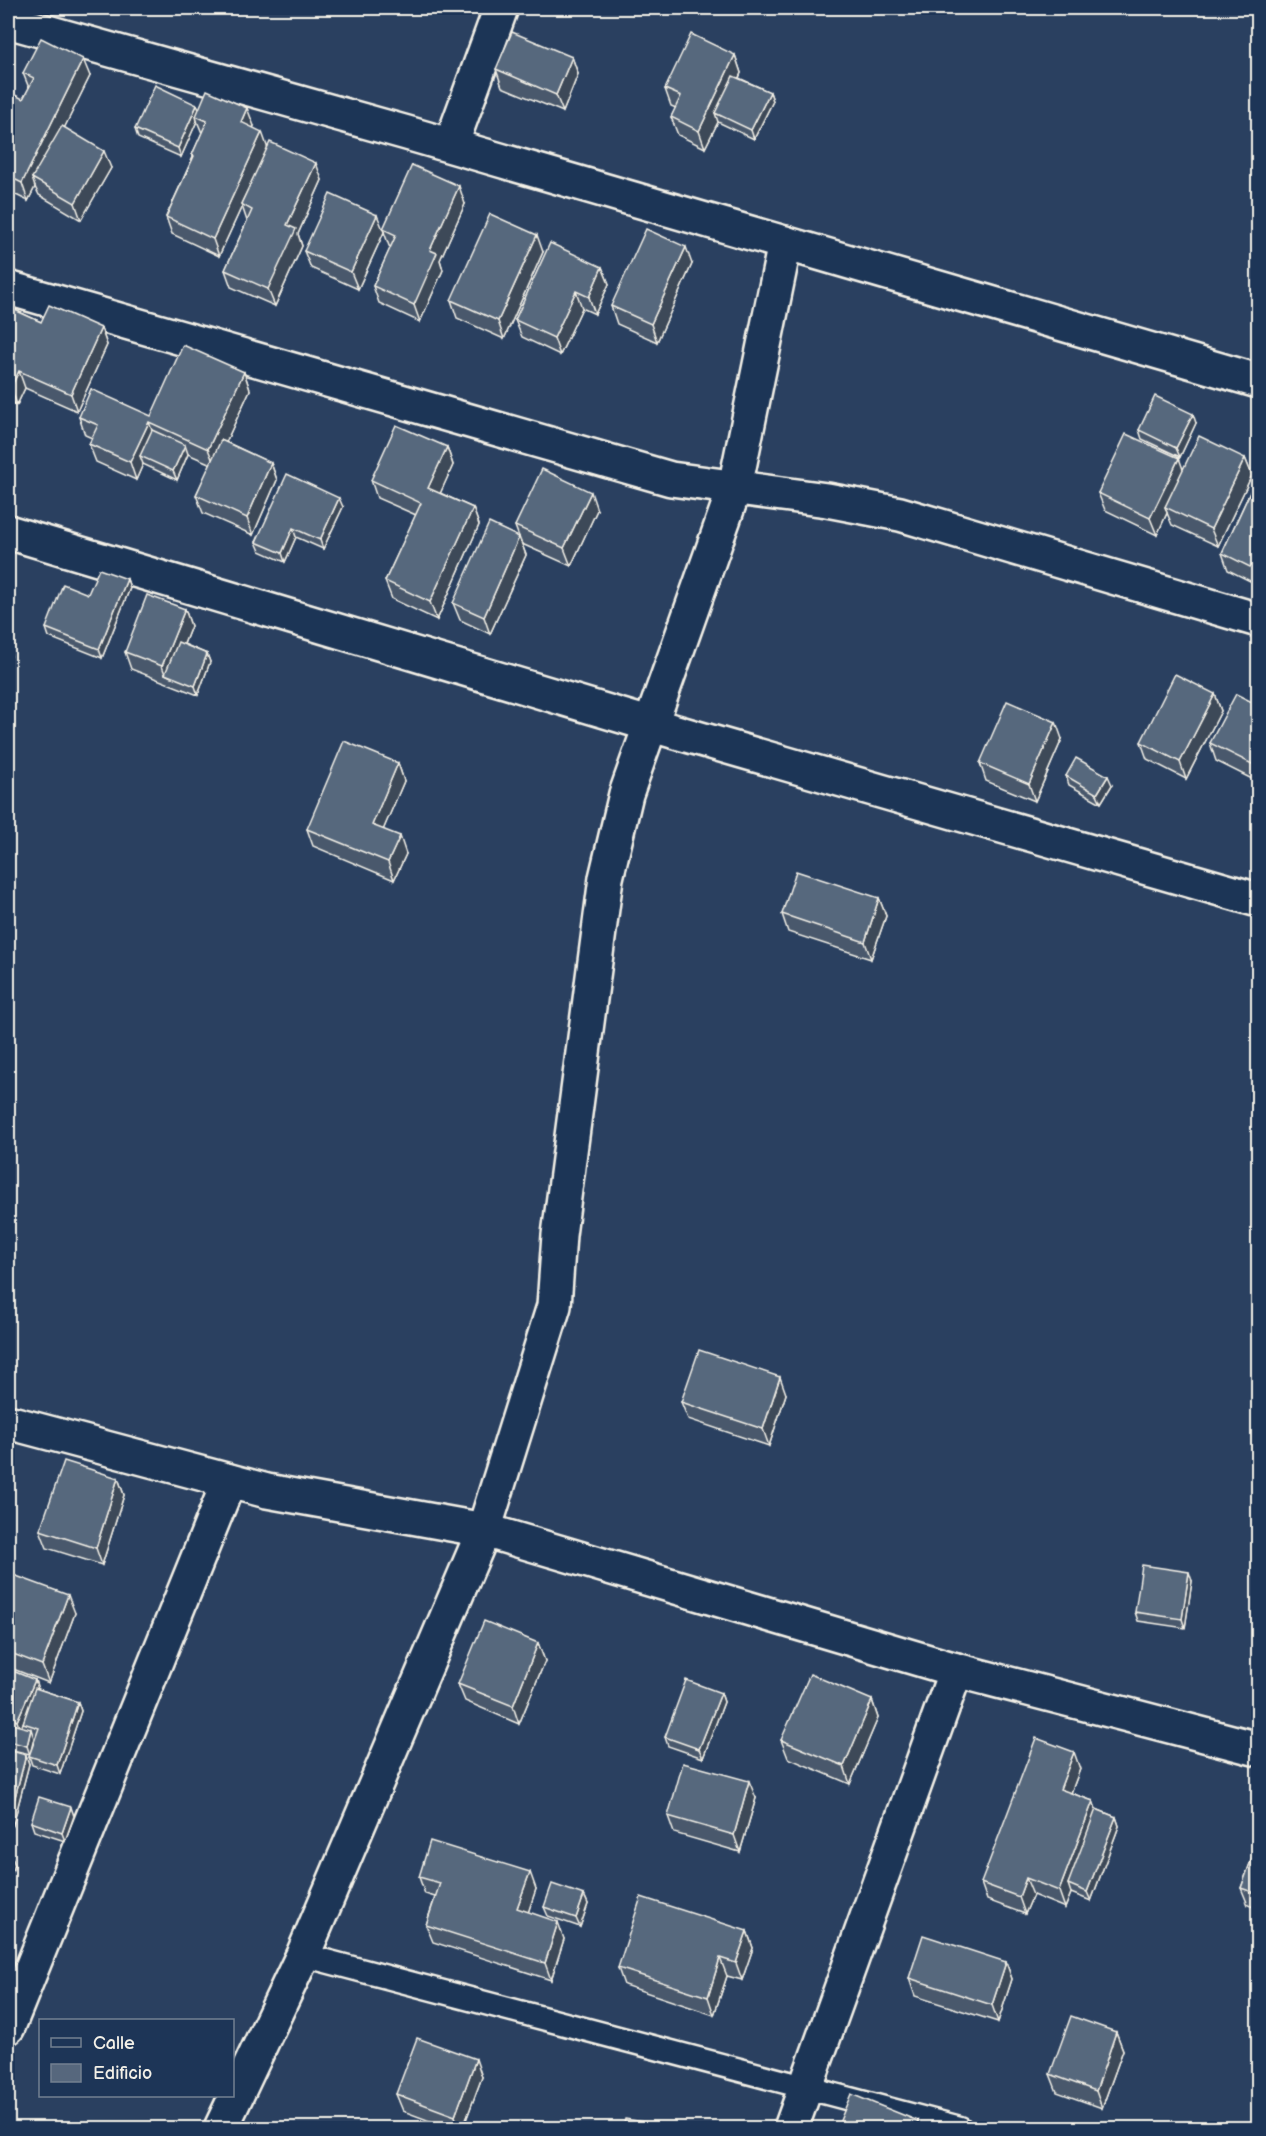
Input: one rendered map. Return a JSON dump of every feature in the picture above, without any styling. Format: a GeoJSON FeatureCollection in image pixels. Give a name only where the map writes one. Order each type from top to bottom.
{"type":"FeatureCollection","features":[{"type":"Feature","properties":{"kind":"street"},"geometry":{"type":"LineString","coordinates":[[451,145],[501,8]]}},
{"type":"Feature","properties":{"kind":"street"},"geometry":{"type":"LineString","coordinates":[[8,21],[451,145],[1258,381]]}},
{"type":"Feature","properties":{"kind":"street"},"geometry":{"type":"LineString","coordinates":[[221,2128],[303,1955],[484,1530],[554,1306],[559,1235],[606,878],[626,794],[735,487],[785,243]]}},
{"type":"Feature","properties":{"kind":"street"},"geometry":{"type":"LineString","coordinates":[[8,288],[671,479],[827,500],[900,514],[1258,620]]}},
{"type":"Feature","properties":{"kind":"street"},"geometry":{"type":"LineString","coordinates":[[8,532],[652,725],[1258,900]]}},
{"type":"Feature","properties":{"kind":"street"},"geometry":{"type":"LineString","coordinates":[[8,1422],[267,1491],[484,1530],[956,1670],[1258,1749]]}},
{"type":"Feature","properties":{"kind":"street"},"geometry":{"type":"LineString","coordinates":[[8,2027],[229,1481]]}},
{"type":"Feature","properties":{"kind":"street"},"geometry":{"type":"LineString","coordinates":[[791,2128],[956,1670]]}},
{"type":"Feature","properties":{"kind":"lane"},"geometry":{"type":"LineString","coordinates":[[303,1955],[960,2128]]}},
{"type":"Feature","properties":{"kind":"building"},"geometry":{"type":"Polygon","coordinates":[[[512,32],[572,57],[556,95],[496,69],[512,32]]]}},
{"type":"Feature","properties":{"kind":"building"},"geometry":{"type":"Polygon","coordinates":[[[691,34],[735,55],[699,131],[671,117],[681,96],[665,89],[691,34]]]}},
{"type":"Feature","properties":{"kind":"building"},"geometry":{"type":"Polygon","coordinates":[[[41,38],[83,59],[22,183],[8,176],[8,100],[11,93],[23,99],[34,78],[23,73],[41,38]]]}},
{"type":"Feature","properties":{"kind":"building"},"geometry":{"type":"Polygon","coordinates":[[[733,76],[770,92],[751,130],[715,113],[733,76]]]}},
{"type":"Feature","properties":{"kind":"building"},"geometry":{"type":"Polygon","coordinates":[[[155,85],[197,105],[178,148],[135,129],[155,85]]]}},
{"type":"Feature","properties":{"kind":"building"},"geometry":{"type":"Polygon","coordinates":[[[207,90],[247,108],[241,122],[262,132],[213,239],[166,217],[207,121],[196,116],[207,90]]]}},
{"type":"Feature","properties":{"kind":"building"},"geometry":{"type":"Polygon","coordinates":[[[62,126],[104,151],[75,203],[32,178],[62,126]]]}},
{"type":"Feature","properties":{"kind":"building"},"geometry":{"type":"Polygon","coordinates":[[[270,142],[316,163],[287,225],[296,229],[268,289],[225,270],[252,210],[241,204],[270,142]]]}},
{"type":"Feature","properties":{"kind":"building"},"geometry":{"type":"Polygon","coordinates":[[[412,165],[459,186],[430,250],[437,253],[414,305],[373,286],[396,235],[383,229],[412,165]]]}},
{"type":"Feature","properties":{"kind":"building"},"geometry":{"type":"Polygon","coordinates":[[[330,194],[377,215],[351,272],[304,251],[330,194]]]}},
{"type":"Feature","properties":{"kind":"building"},"geometry":{"type":"Polygon","coordinates":[[[490,214],[537,235],[498,321],[451,300],[490,214]]]}},
{"type":"Feature","properties":{"kind":"building"},"geometry":{"type":"Polygon","coordinates":[[[646,229],[686,247],[651,324],[611,306],[646,229]]]}},
{"type":"Feature","properties":{"kind":"building"},"geometry":{"type":"Polygon","coordinates":[[[550,243],[602,267],[589,297],[576,291],[554,338],[515,320],[550,243]]]}},
{"type":"Feature","properties":{"kind":"building"},"geometry":{"type":"Polygon","coordinates":[[[49,305],[101,328],[71,394],[19,371],[11,387],[8,386],[8,307],[41,322],[49,305]]]}},
{"type":"Feature","properties":{"kind":"building"},"geometry":{"type":"Polygon","coordinates":[[[183,345],[244,372],[208,449],[149,422],[130,462],[89,444],[98,425],[79,417],[91,389],[151,416],[183,345]]]}},
{"type":"Feature","properties":{"kind":"building"},"geometry":{"type":"Polygon","coordinates":[[[1155,396],[1193,414],[1176,448],[1139,430],[1155,396]]]}},
{"type":"Feature","properties":{"kind":"building"},"geometry":{"type":"Polygon","coordinates":[[[396,425],[447,447],[428,488],[473,508],[430,602],[385,581],[421,503],[371,480],[396,425]]]}},
{"type":"Feature","properties":{"kind":"building"},"geometry":{"type":"Polygon","coordinates":[[[152,430],[185,445],[173,471],[140,456],[152,430]]]}},
{"type":"Feature","properties":{"kind":"building"},"geometry":{"type":"Polygon","coordinates":[[[1126,434],[1179,458],[1150,518],[1098,493],[1126,434]]]}},
{"type":"Feature","properties":{"kind":"building"},"geometry":{"type":"Polygon","coordinates":[[[1199,436],[1245,458],[1211,529],[1165,507],[1199,436]]]}},
{"type":"Feature","properties":{"kind":"building"},"geometry":{"type":"Polygon","coordinates":[[[221,440],[271,463],[247,518],[196,495],[221,440]]]}},
{"type":"Feature","properties":{"kind":"building"},"geometry":{"type":"Polygon","coordinates":[[[542,469],[591,492],[564,548],[515,526],[542,469]]]}},
{"type":"Feature","properties":{"kind":"building"},"geometry":{"type":"Polygon","coordinates":[[[287,474],[339,498],[320,540],[293,528],[282,553],[256,542],[287,474]]]}},
{"type":"Feature","properties":{"kind":"building"},"geometry":{"type":"Polygon","coordinates":[[[1258,475],[1258,571],[1222,553],[1258,475]]]}},
{"type":"Feature","properties":{"kind":"building"},"geometry":{"type":"Polygon","coordinates":[[[489,523],[519,537],[484,617],[453,603],[489,523]]]}},
{"type":"Feature","properties":{"kind":"building"},"geometry":{"type":"Polygon","coordinates":[[[99,569],[127,579],[99,649],[46,628],[63,584],[88,594],[99,569]]]}},
{"type":"Feature","properties":{"kind":"building"},"geometry":{"type":"Polygon","coordinates":[[[147,595],[185,609],[162,666],[125,652],[147,595]]]}},
{"type":"Feature","properties":{"kind":"building"},"geometry":{"type":"Polygon","coordinates":[[[178,642],[207,654],[195,686],[165,674],[178,642]]]}},
{"type":"Feature","properties":{"kind":"building"},"geometry":{"type":"Polygon","coordinates":[[[1175,674],[1215,694],[1180,762],[1141,742],[1175,674]]]}},
{"type":"Feature","properties":{"kind":"building"},"geometry":{"type":"Polygon","coordinates":[[[1236,694],[1258,705],[1258,761],[1256,766],[1210,743],[1236,694]]]}},
{"type":"Feature","properties":{"kind":"building"},"geometry":{"type":"Polygon","coordinates":[[[1007,701],[1056,722],[1029,784],[980,763],[1007,701]]]}},
{"type":"Feature","properties":{"kind":"building"},"geometry":{"type":"Polygon","coordinates":[[[344,741],[398,763],[372,825],[400,836],[388,862],[307,829],[344,741]]]}},
{"type":"Feature","properties":{"kind":"building"},"geometry":{"type":"Polygon","coordinates":[[[1076,758],[1108,776],[1097,794],[1066,776],[1076,758]]]}},
{"type":"Feature","properties":{"kind":"building"},"geometry":{"type":"Polygon","coordinates":[[[796,871],[879,898],[865,942],[782,914],[796,871]]]}},
{"type":"Feature","properties":{"kind":"building"},"geometry":{"type":"Polygon","coordinates":[[[699,1350],[780,1377],[763,1429],[681,1402],[699,1350]]]}},
{"type":"Feature","properties":{"kind":"building"},"geometry":{"type":"Polygon","coordinates":[[[64,1461],[118,1478],[96,1548],[40,1530],[64,1461]]]}},
{"type":"Feature","properties":{"kind":"building"},"geometry":{"type":"Polygon","coordinates":[[[1142,1565],[1189,1572],[1182,1619],[1135,1612],[1142,1565]]]}},
{"type":"Feature","properties":{"kind":"building"},"geometry":{"type":"Polygon","coordinates":[[[8,1573],[68,1595],[42,1665],[8,1652],[8,1573]]]}},
{"type":"Feature","properties":{"kind":"building"},"geometry":{"type":"Polygon","coordinates":[[[484,1621],[538,1643],[513,1706],[458,1684],[484,1621]]]}},
{"type":"Feature","properties":{"kind":"building"},"geometry":{"type":"Polygon","coordinates":[[[8,1669],[35,1680],[17,1721],[8,1717],[8,1669]]]}},
{"type":"Feature","properties":{"kind":"building"},"geometry":{"type":"Polygon","coordinates":[[[810,1674],[872,1700],[844,1766],[781,1740],[810,1674]]]}},
{"type":"Feature","properties":{"kind":"building"},"geometry":{"type":"Polygon","coordinates":[[[686,1680],[721,1693],[699,1749],[665,1737],[686,1680]]]}},
{"type":"Feature","properties":{"kind":"building"},"geometry":{"type":"Polygon","coordinates":[[[35,1688],[78,1702],[57,1765],[29,1756],[39,1728],[23,1723],[35,1688]]]}},
{"type":"Feature","properties":{"kind":"building"},"geometry":{"type":"Polygon","coordinates":[[[8,1723],[31,1729],[27,1746],[8,1741],[8,1723]]]}},
{"type":"Feature","properties":{"kind":"building"},"geometry":{"type":"Polygon","coordinates":[[[1036,1738],[1074,1752],[1060,1789],[1093,1801],[1059,1891],[1026,1878],[1019,1897],[981,1883],[1036,1738]]]}},
{"type":"Feature","properties":{"kind":"building"},"geometry":{"type":"Polygon","coordinates":[[[8,1750],[26,1755],[10,1816],[8,1815],[8,1750]]]}},
{"type":"Feature","properties":{"kind":"building"},"geometry":{"type":"Polygon","coordinates":[[[683,1763],[749,1781],[734,1835],[668,1816],[683,1763]]]}},
{"type":"Feature","properties":{"kind":"building"},"geometry":{"type":"Polygon","coordinates":[[[39,1797],[71,1807],[62,1833],[31,1822],[39,1797]]]}},
{"type":"Feature","properties":{"kind":"building"},"geometry":{"type":"Polygon","coordinates":[[[1096,1809],[1116,1817],[1087,1892],[1068,1884],[1096,1809]]]}},
{"type":"Feature","properties":{"kind":"building"},"geometry":{"type":"Polygon","coordinates":[[[430,1841],[530,1872],[517,1908],[558,1922],[545,1963],[426,1925],[440,1883],[419,1877],[430,1841]]]}},
{"type":"Feature","properties":{"kind":"building"},"geometry":{"type":"Polygon","coordinates":[[[1258,1842],[1258,1894],[1241,1888],[1258,1842]]]}},
{"type":"Feature","properties":{"kind":"building"},"geometry":{"type":"Polygon","coordinates":[[[552,1884],[584,1895],[576,1918],[544,1907],[552,1884]]]}},
{"type":"Feature","properties":{"kind":"building"},"geometry":{"type":"Polygon","coordinates":[[[641,1897],[747,1931],[736,1963],[720,1958],[708,1997],[618,1968],[641,1897]]]}},
{"type":"Feature","properties":{"kind":"building"},"geometry":{"type":"Polygon","coordinates":[[[923,1935],[1006,1962],[992,2005],[909,1978],[923,1935]]]}},
{"type":"Feature","properties":{"kind":"building"},"geometry":{"type":"Polygon","coordinates":[[[1071,2016],[1116,2032],[1096,2091],[1050,2074],[1071,2016]]]}},
{"type":"Feature","properties":{"kind":"building"},"geometry":{"type":"Polygon","coordinates":[[[417,2038],[476,2059],[455,2116],[396,2094],[417,2038]]]}},
{"type":"Feature","properties":{"kind":"building"},"geometry":{"type":"Polygon","coordinates":[[[851,2094],[918,2121],[915,2128],[837,2128],[851,2094]]]}},
{"type":"Feature","properties":{"kind":"building"},"geometry":{"type":"Polygon","coordinates":[[[625,2119],[682,2128],[623,2128],[625,2119]]]}}]}
